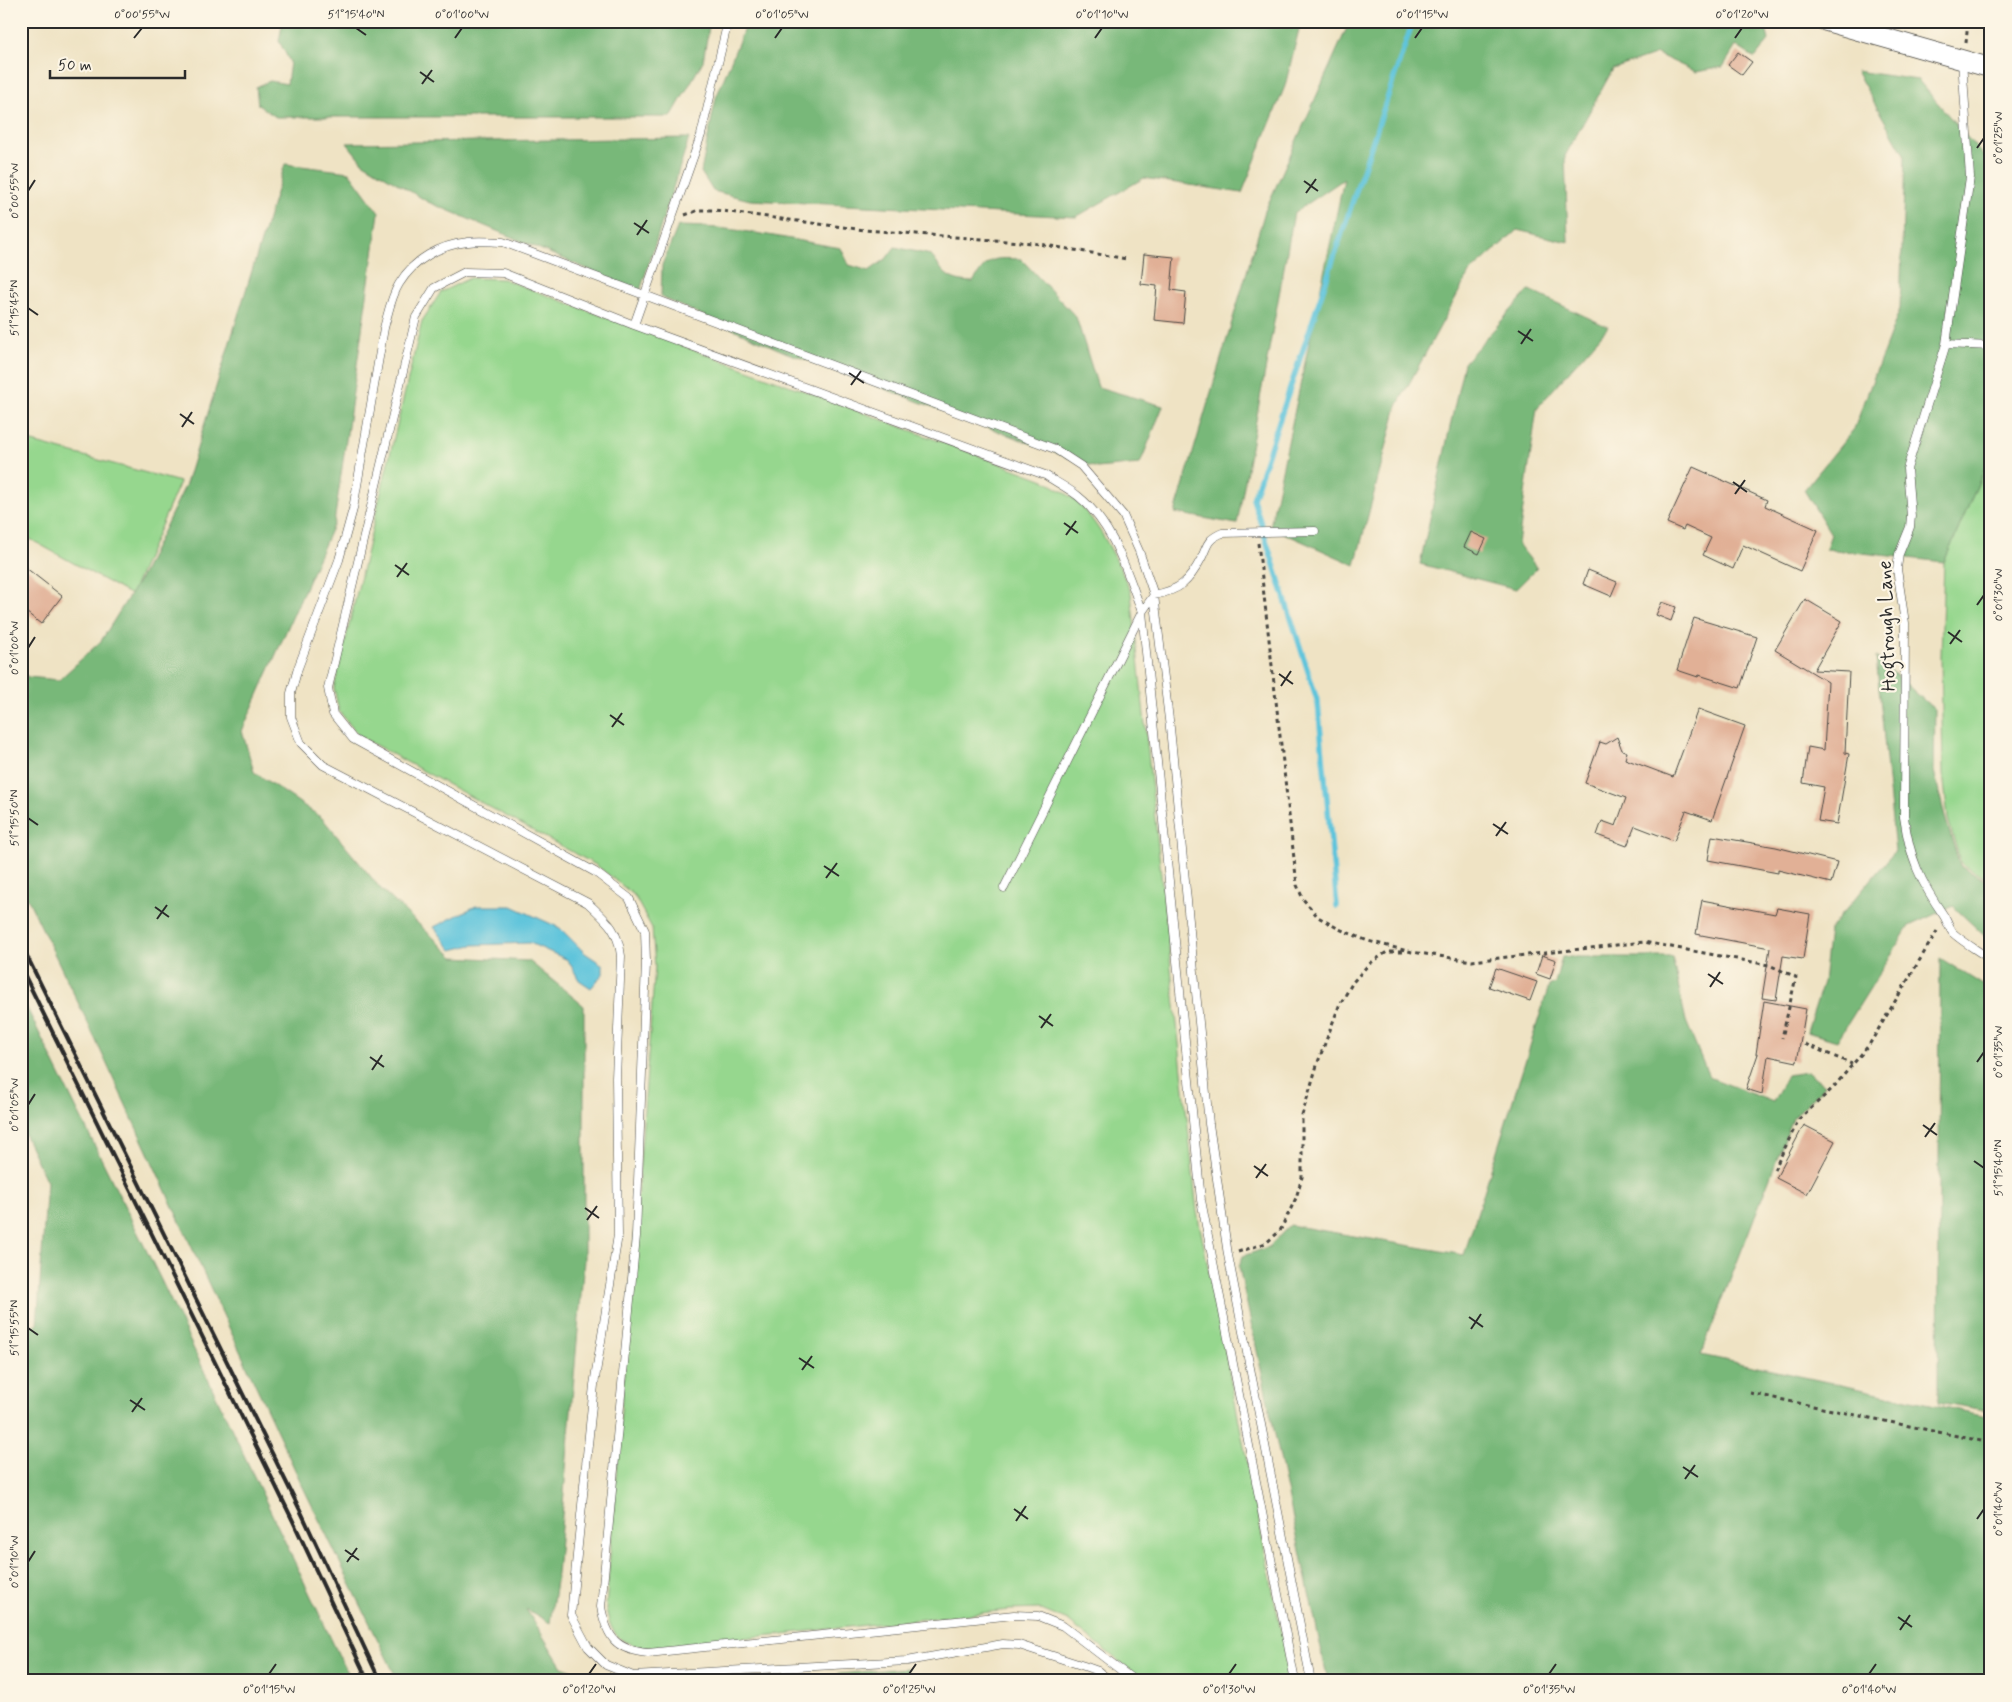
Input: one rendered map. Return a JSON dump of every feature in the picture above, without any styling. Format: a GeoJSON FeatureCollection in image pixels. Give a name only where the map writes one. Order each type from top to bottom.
{"type":"FeatureCollection","features":[{"type":"Feature","properties":{"kind":"street"},"geometry":{"type":"LineString","coordinates":[[1825,21],[1991,68]]}},
{"type":"Feature","properties":{"kind":"lane"},"geometry":{"type":"LineString","coordinates":[[634,325],[701,135],[728,21]]}},
{"type":"Feature","properties":{"kind":"lane","name":"Hogtrough Lane"},"geometry":{"type":"LineString","coordinates":[[1962,61],[1970,177],[1946,344],[1907,469],[1911,516],[1910,527],[1899,554],[1897,569],[1905,623],[1904,817],[1908,846],[1917,873],[1930,898],[1952,931],[1991,960]]}},
{"type":"Feature","properties":{"kind":"lane"},"geometry":{"type":"LineString","coordinates":[[1110,1681],[1098,1671],[1020,1644],[1003,1644],[907,1661],[633,1676],[606,1665],[588,1647],[571,1615],[594,1385],[618,1235],[616,1078],[621,956],[619,941],[610,924],[588,903],[323,765],[301,742],[291,717],[291,693],[298,668],[339,560],[353,509],[384,328],[390,306],[399,284],[417,263],[438,248],[469,242],[503,242],[1055,449],[1080,466],[1123,515],[1139,551],[1154,595],[1170,728],[1209,1124],[1228,1255],[1311,1681]]}},
{"type":"Feature","properties":{"kind":"lane"},"geometry":{"type":"LineString","coordinates":[[1135,1681],[1063,1626],[1038,1616],[1014,1615],[648,1653],[633,1651],[617,1643],[605,1627],[601,1607],[636,1236],[646,962],[645,931],[629,898],[595,872],[353,740],[333,714],[328,688],[416,317],[434,288],[465,272],[503,273],[634,325],[1046,475],[1078,496],[1104,524],[1118,548],[1142,612],[1201,1200],[1295,1681]]}},
{"type":"Feature","properties":{"kind":"lane"},"geometry":{"type":"LineString","coordinates":[[1946,344],[1991,346]]}},
{"type":"Feature","properties":{"kind":"lane"},"geometry":{"type":"LineString","coordinates":[[1004,888],[1142,612],[1154,595],[1172,592],[1183,585],[1202,557],[1206,544],[1222,532],[1315,531]]}},
{"type":"Feature","properties":{"kind":"path"},"geometry":{"type":"LineString","coordinates":[[669,228],[683,216],[700,210],[714,210],[866,230],[1033,243],[1127,259]]}},
{"type":"Feature","properties":{"kind":"path"},"geometry":{"type":"LineString","coordinates":[[1257,531],[1297,885],[1303,899],[1318,917],[1339,929],[1368,941],[1412,952],[1472,961],[1644,942],[1769,965],[1796,977],[1782,1038]]}},
{"type":"Feature","properties":{"kind":"path"},"geometry":{"type":"LineString","coordinates":[[1774,1170],[1799,1118],[1832,1089],[1869,1044],[1945,918]]}},
{"type":"Feature","properties":{"kind":"path"},"geometry":{"type":"LineString","coordinates":[[1228,1255],[1266,1243],[1280,1231],[1296,1198],[1302,1178],[1302,1115],[1318,1062],[1339,1006],[1352,982],[1370,964],[1387,952],[1412,952]]}},
{"type":"Feature","properties":{"kind":"path"},"geometry":{"type":"LineString","coordinates":[[1806,1044],[1852,1064]]}},
{"type":"Feature","properties":{"kind":"path"},"geometry":{"type":"LineString","coordinates":[[1750,1393],[1991,1443]]}},
{"type":"Feature","properties":{"kind":"green space"},"geometry":{"type":"Polygon","coordinates":[[[283,21],[710,21],[703,61],[671,117],[276,117],[258,105],[256,87],[270,81],[287,84],[290,62],[279,41],[283,21]]]}},
{"type":"Feature","properties":{"kind":"green space"},"geometry":{"type":"Polygon","coordinates":[[[747,21],[1301,21],[1285,86],[1242,193],[1144,178],[1076,217],[750,200],[713,191],[701,172],[716,98],[747,21]]]}},
{"type":"Feature","properties":{"kind":"green space"},"geometry":{"type":"Polygon","coordinates":[[[1350,21],[1764,21],[1769,40],[1755,58],[1736,46],[1723,67],[1696,72],[1657,54],[1613,69],[1565,156],[1568,242],[1517,230],[1469,273],[1397,406],[1355,565],[1270,527],[1344,179],[1294,213],[1237,524],[1175,513],[1265,211],[1350,21]]]}},
{"type":"Feature","properties":{"kind":"green space"},"geometry":{"type":"Polygon","coordinates":[[[1856,71],[1918,80],[1991,165],[1991,454],[1944,562],[1826,549],[1831,534],[1804,490],[1854,429],[1900,309],[1905,156],[1856,71]]]}},
{"type":"Feature","properties":{"kind":"green space"},"geometry":{"type":"Polygon","coordinates":[[[689,138],[640,291],[428,202],[362,162],[347,143],[689,138]]]}},
{"type":"Feature","properties":{"kind":"green space"},"geometry":{"type":"Polygon","coordinates":[[[285,164],[349,172],[379,213],[334,523],[242,731],[254,772],[322,818],[381,889],[454,957],[529,961],[584,1006],[584,1260],[557,1574],[550,1623],[526,1609],[562,1667],[601,1681],[398,1681],[302,1485],[85,1017],[21,885],[21,672],[28,677],[59,680],[101,641],[141,577],[186,484],[285,164]]]}},
{"type":"Feature","properties":{"kind":"green space"},"geometry":{"type":"Polygon","coordinates":[[[678,226],[719,228],[841,248],[849,265],[869,271],[886,259],[895,247],[931,255],[948,276],[958,280],[973,282],[984,267],[993,260],[1021,259],[1076,317],[1098,387],[1163,406],[1140,464],[1097,468],[785,352],[661,297],[662,265],[678,226]]]}},
{"type":"Feature","properties":{"kind":"green space"},"geometry":{"type":"Polygon","coordinates":[[[470,278],[503,279],[1044,480],[1077,502],[1094,522],[1108,544],[1131,593],[1197,1212],[1291,1681],[1144,1681],[1068,1621],[1039,1609],[1009,1610],[649,1648],[624,1641],[614,1632],[606,1608],[655,966],[652,928],[634,895],[596,865],[359,736],[339,711],[334,688],[422,321],[441,292],[470,278]]]}},
{"type":"Feature","properties":{"kind":"green space"},"geometry":{"type":"Polygon","coordinates":[[[1529,290],[1608,327],[1537,408],[1518,544],[1537,568],[1516,589],[1420,564],[1464,363],[1529,290]]]}},
{"type":"Feature","properties":{"kind":"green space"},"geometry":{"type":"Polygon","coordinates":[[[21,439],[180,482],[131,595],[21,534],[21,439]]]}},
{"type":"Feature","properties":{"kind":"green space"},"geometry":{"type":"Polygon","coordinates":[[[1991,454],[1991,882],[1961,864],[1948,819],[1943,773],[1941,656],[1944,562],[1991,454]]]}},
{"type":"Feature","properties":{"kind":"green space"},"geometry":{"type":"Polygon","coordinates":[[[1876,657],[1935,710],[1934,771],[1945,817],[1960,866],[1991,884],[1991,942],[1953,906],[1909,926],[1837,1041],[1807,1032],[1823,982],[1829,930],[1895,851],[1876,657]]]}},
{"type":"Feature","properties":{"kind":"green space"},"geometry":{"type":"Polygon","coordinates":[[[1562,957],[1672,957],[1686,1021],[1709,1077],[1773,1102],[1787,1075],[1808,1072],[1825,1085],[1793,1118],[1701,1355],[1991,1417],[1991,1681],[1328,1681],[1239,1267],[1243,1256],[1269,1247],[1290,1225],[1464,1255],[1549,986],[1555,983],[1562,957]]]}},
{"type":"Feature","properties":{"kind":"green space"},"geometry":{"type":"Polygon","coordinates":[[[1940,958],[1991,990],[1991,1411],[1938,1402],[1940,958]]]}},
{"type":"Feature","properties":{"kind":"green space"},"geometry":{"type":"Polygon","coordinates":[[[21,996],[162,1282],[351,1681],[21,1681],[21,1322],[37,1326],[47,1182],[21,1127],[21,996]]]}},
{"type":"Feature","properties":{"kind":"green space"},"geometry":{"type":"Polygon","coordinates":[[[908,1668],[904,1681],[762,1681],[908,1668]]]}},
{"type":"Feature","properties":{"kind":"water"},"geometry":{"type":"Polygon","coordinates":[[[476,906],[512,906],[560,928],[585,953],[603,965],[603,974],[591,988],[579,980],[568,960],[530,943],[472,945],[452,950],[434,927],[476,906]]]}},
{"type":"Feature","properties":{"kind":"building"},"geometry":{"type":"Polygon","coordinates":[[[1738,52],[1752,62],[1742,75],[1728,65],[1738,52]]]}},
{"type":"Feature","properties":{"kind":"building"},"geometry":{"type":"Polygon","coordinates":[[[1144,254],[1174,257],[1171,290],[1186,292],[1183,323],[1154,320],[1157,286],[1141,284],[1144,254]]]}},
{"type":"Feature","properties":{"kind":"building"},"geometry":{"type":"Polygon","coordinates":[[[1693,467],[1767,500],[1765,506],[1818,530],[1800,571],[1743,545],[1733,569],[1703,555],[1711,538],[1685,526],[1683,530],[1667,523],[1693,467]]]}},
{"type":"Feature","properties":{"kind":"building"},"geometry":{"type":"Polygon","coordinates":[[[1471,532],[1486,539],[1479,554],[1464,547],[1471,532]]]}},
{"type":"Feature","properties":{"kind":"building"},"geometry":{"type":"Polygon","coordinates":[[[21,564],[62,596],[41,624],[21,608],[21,564]]]}},
{"type":"Feature","properties":{"kind":"building"},"geometry":{"type":"Polygon","coordinates":[[[1588,570],[1617,582],[1611,596],[1583,584],[1588,570]]]}},
{"type":"Feature","properties":{"kind":"building"},"geometry":{"type":"Polygon","coordinates":[[[1805,599],[1842,621],[1814,670],[1849,672],[1845,753],[1849,754],[1837,824],[1818,821],[1824,787],[1803,783],[1808,747],[1824,750],[1828,682],[1775,650],[1805,599]]]}},
{"type":"Feature","properties":{"kind":"building"},"geometry":{"type":"Polygon","coordinates":[[[1662,602],[1676,607],[1671,621],[1656,615],[1662,602]]]}},
{"type":"Feature","properties":{"kind":"building"},"geometry":{"type":"Polygon","coordinates":[[[1694,618],[1757,637],[1740,688],[1677,670],[1694,618]]]}},
{"type":"Feature","properties":{"kind":"building"},"geometry":{"type":"Polygon","coordinates":[[[1698,709],[1745,726],[1712,820],[1686,811],[1674,841],[1635,826],[1627,846],[1597,835],[1602,821],[1616,826],[1626,798],[1585,783],[1600,742],[1606,744],[1617,737],[1622,750],[1627,752],[1625,759],[1673,777],[1698,709]]]}},
{"type":"Feature","properties":{"kind":"building"},"geometry":{"type":"Polygon","coordinates":[[[1712,836],[1776,847],[1837,862],[1831,883],[1778,870],[1778,873],[1708,860],[1712,836]]]}},
{"type":"Feature","properties":{"kind":"building"},"geometry":{"type":"Polygon","coordinates":[[[1702,900],[1775,914],[1777,908],[1810,914],[1803,959],[1783,956],[1776,1000],[1762,998],[1770,948],[1696,934],[1702,900]]]}},
{"type":"Feature","properties":{"kind":"building"},"geometry":{"type":"Polygon","coordinates":[[[1542,955],[1556,960],[1550,979],[1536,974],[1542,955]]]}},
{"type":"Feature","properties":{"kind":"building"},"geometry":{"type":"Polygon","coordinates":[[[1496,968],[1537,982],[1530,1001],[1489,987],[1496,968]]]}},
{"type":"Feature","properties":{"kind":"building"},"geometry":{"type":"Polygon","coordinates":[[[1764,1001],[1806,1009],[1797,1062],[1768,1056],[1762,1094],[1746,1089],[1758,1054],[1756,1054],[1764,1001]]]}},
{"type":"Feature","properties":{"kind":"building"},"geometry":{"type":"Polygon","coordinates":[[[1804,1125],[1835,1141],[1807,1194],[1776,1178],[1804,1125]]]}},
{"type":"Feature","properties":{"kind":"waterway"},"geometry":{"type":"LineString","coordinates":[[1337,906],[1318,703],[1253,499],[1413,21]]}},
{"type":"Feature","properties":{"kind":"railway"},"geometry":{"type":"LineString","coordinates":[[21,944],[302,1514],[380,1681]]}},
{"type":"Feature","properties":{"kind":"railway"},"geometry":{"type":"LineString","coordinates":[[21,968],[292,1519],[368,1681]]}}]}
